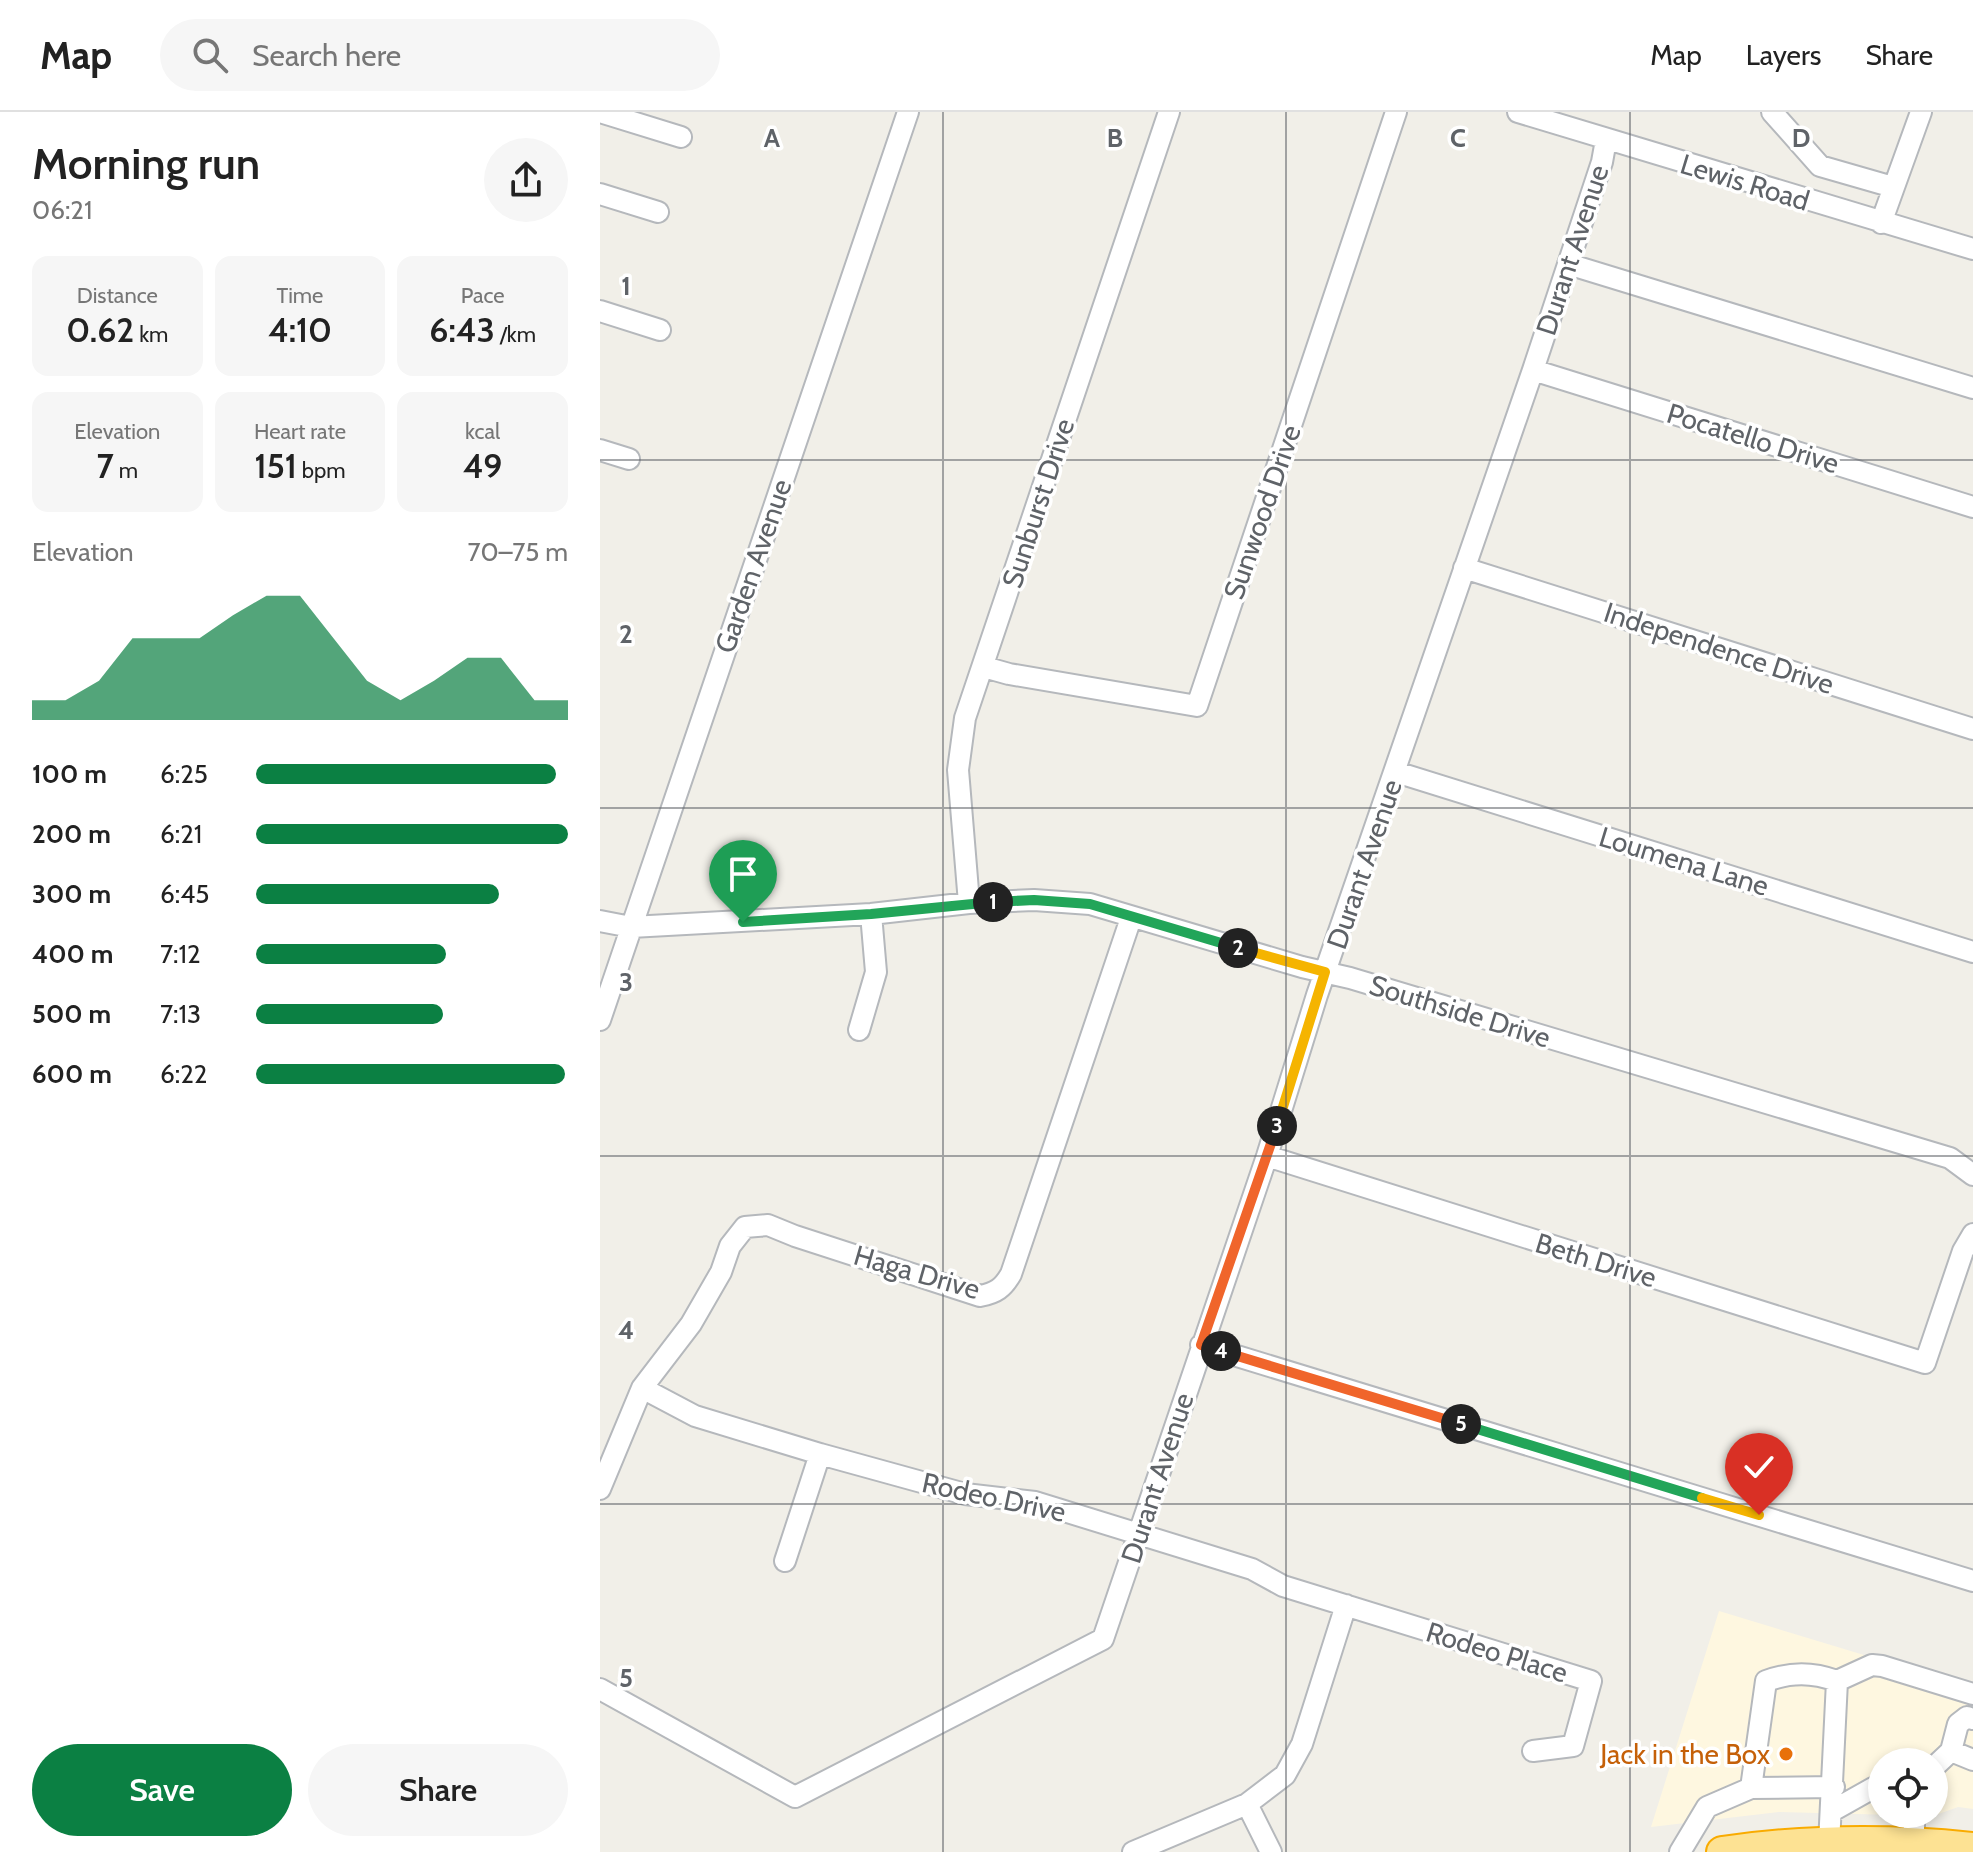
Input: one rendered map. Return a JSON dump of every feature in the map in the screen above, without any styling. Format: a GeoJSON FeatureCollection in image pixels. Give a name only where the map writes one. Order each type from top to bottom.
{"type":"FeatureCollection","features":[{"type":"Feature","properties":{"kind":"highway"},"geometry":{"type":"LineString","coordinates":[[1722,1852],[1829,1844],[1914,1829],[1973,1848]]}},
{"type":"Feature","properties":{"kind":"street"},"geometry":{"type":"LineString","coordinates":[[600,112],[681,137]]}},
{"type":"Feature","properties":{"kind":"street","name":"Garden Avenue"},"geometry":{"type":"LineString","coordinates":[[600,1020],[908,112]]}},
{"type":"Feature","properties":{"kind":"street","name":"Sunburst Drive"},"geometry":{"type":"LineString","coordinates":[[969,903],[958,770],[965,718],[1169,112]]}},
{"type":"Feature","properties":{"kind":"street","name":"Sunwood Drive"},"geometry":{"type":"LineString","coordinates":[[984,667],[1197,706],[1396,112]]}},
{"type":"Feature","properties":{"kind":"street","name":"Lewis Road"},"geometry":{"type":"LineString","coordinates":[[1518,112],[1564,119],[1606,140],[1973,249]]}},
{"type":"Feature","properties":{"kind":"street"},"geometry":{"type":"LineString","coordinates":[[1772,112],[1820,166],[1893,187]]}},
{"type":"Feature","properties":{"kind":"street"},"geometry":{"type":"LineString","coordinates":[[1881,223],[1916,115]]}},
{"type":"Feature","properties":{"kind":"street","name":"Durant Avenue"},"geometry":{"type":"LineString","coordinates":[[600,1689],[795,1797],[1103,1639],[1267,1156],[1325,972],[1533,370],[1602,162],[1606,140]]}},
{"type":"Feature","properties":{"kind":"street"},"geometry":{"type":"LineString","coordinates":[[600,194],[658,212]]}},
{"type":"Feature","properties":{"kind":"street"},"geometry":{"type":"LineString","coordinates":[[1568,264],[1973,388]]}},
{"type":"Feature","properties":{"kind":"street"},"geometry":{"type":"LineString","coordinates":[[600,311],[660,330]]}},
{"type":"Feature","properties":{"kind":"street","name":"Pocatello Drive"},"geometry":{"type":"LineString","coordinates":[[1533,370],[1973,507]]}},
{"type":"Feature","properties":{"kind":"street"},"geometry":{"type":"LineString","coordinates":[[600,450],[629,459]]}},
{"type":"Feature","properties":{"kind":"street","name":"Independence Drive"},"geometry":{"type":"LineString","coordinates":[[1464,568],[1973,729]]}},
{"type":"Feature","properties":{"kind":"street","name":"Loumena Lane"},"geometry":{"type":"LineString","coordinates":[[1396,772],[1973,952]]}},
{"type":"Feature","properties":{"kind":"street","name":"Southside Drive"},"geometry":{"type":"LineString","coordinates":[[600,921],[631,927],[871,914],[969,903],[1034,900],[1090,904],[1950,1158],[1973,1175]]}},
{"type":"Feature","properties":{"kind":"street"},"geometry":{"type":"LineString","coordinates":[[859,1030],[876,972],[871,914]]}},
{"type":"Feature","properties":{"kind":"street","name":"Haga Drive"},"geometry":{"type":"LineString","coordinates":[[600,1489],[642,1388],[691,1324],[721,1272],[730,1246],[745,1227],[768,1225],[980,1296],[1004,1286],[1011,1274],[1131,918]]}},
{"type":"Feature","properties":{"kind":"street","name":"Beth Drive"},"geometry":{"type":"LineString","coordinates":[[1267,1156],[1925,1363],[1963,1251],[1973,1234]]}},
{"type":"Feature","properties":{"kind":"street"},"geometry":{"type":"LineString","coordinates":[[1201,1345],[1973,1581]]}},
{"type":"Feature","properties":{"kind":"street","name":"Rodeo Drive"},"geometry":{"type":"LineString","coordinates":[[642,1388],[695,1416],[965,1494],[1035,1502],[1252,1569],[1283,1586],[1346,1605]]}},
{"type":"Feature","properties":{"kind":"street"},"geometry":{"type":"LineString","coordinates":[[785,1561],[820,1454]]}},
{"type":"Feature","properties":{"kind":"street"},"geometry":{"type":"LineString","coordinates":[[1133,1852],[1247,1804],[1285,1775],[1302,1744],[1346,1605]]}},
{"type":"Feature","properties":{"kind":"street","name":"Rodeo Place"},"geometry":{"type":"LineString","coordinates":[[1346,1605],[1591,1681],[1573,1746],[1533,1751]]}},
{"type":"Feature","properties":{"kind":"street"},"geometry":{"type":"LineString","coordinates":[[1751,1788],[1766,1681],[1785,1674],[1809,1673],[1837,1681],[1872,1665],[1973,1694]]}},
{"type":"Feature","properties":{"kind":"street"},"geometry":{"type":"LineString","coordinates":[[1829,1844],[1837,1681]]}},
{"type":"Feature","properties":{"kind":"street"},"geometry":{"type":"LineString","coordinates":[[1948,1754],[1958,1724],[1967,1717],[1973,1719]]}},
{"type":"Feature","properties":{"kind":"street"},"geometry":{"type":"LineString","coordinates":[[1951,1751],[1973,1760]]}},
{"type":"Feature","properties":{"kind":"street"},"geometry":{"type":"LineString","coordinates":[[1680,1852],[1707,1807],[1751,1788],[1834,1787]]}},
{"type":"Feature","properties":{"kind":"street"},"geometry":{"type":"LineString","coordinates":[[1832,1811],[1868,1791]]}},
{"type":"Feature","properties":{"kind":"street"},"geometry":{"type":"LineString","coordinates":[[1247,1804],[1271,1852]]}},
{"type":"Feature","properties":{"kind":"shaded area"},"geometry":{"type":"Polygon","coordinates":[[[1719,1611],[1973,1688],[1973,1809],[1958,1807],[1948,1811],[1948,1748],[1868,1748],[1868,1814],[1779,1812],[1651,1827],[1719,1611]]]}},
{"type":"Feature","properties":{"kind":"place","name":"Jack in the Box"},"geometry":{"type":"Point","coordinates":[1786,1754]}},
{"type":"Feature","properties":{"kind":"route"},"geometry":{"type":"LineString","coordinates":[[743,922],[871,914],[969,903],[1034,900],[1090,904],[1325,972],[1267,1156],[1201,1345],[1759,1515]]}}]}
